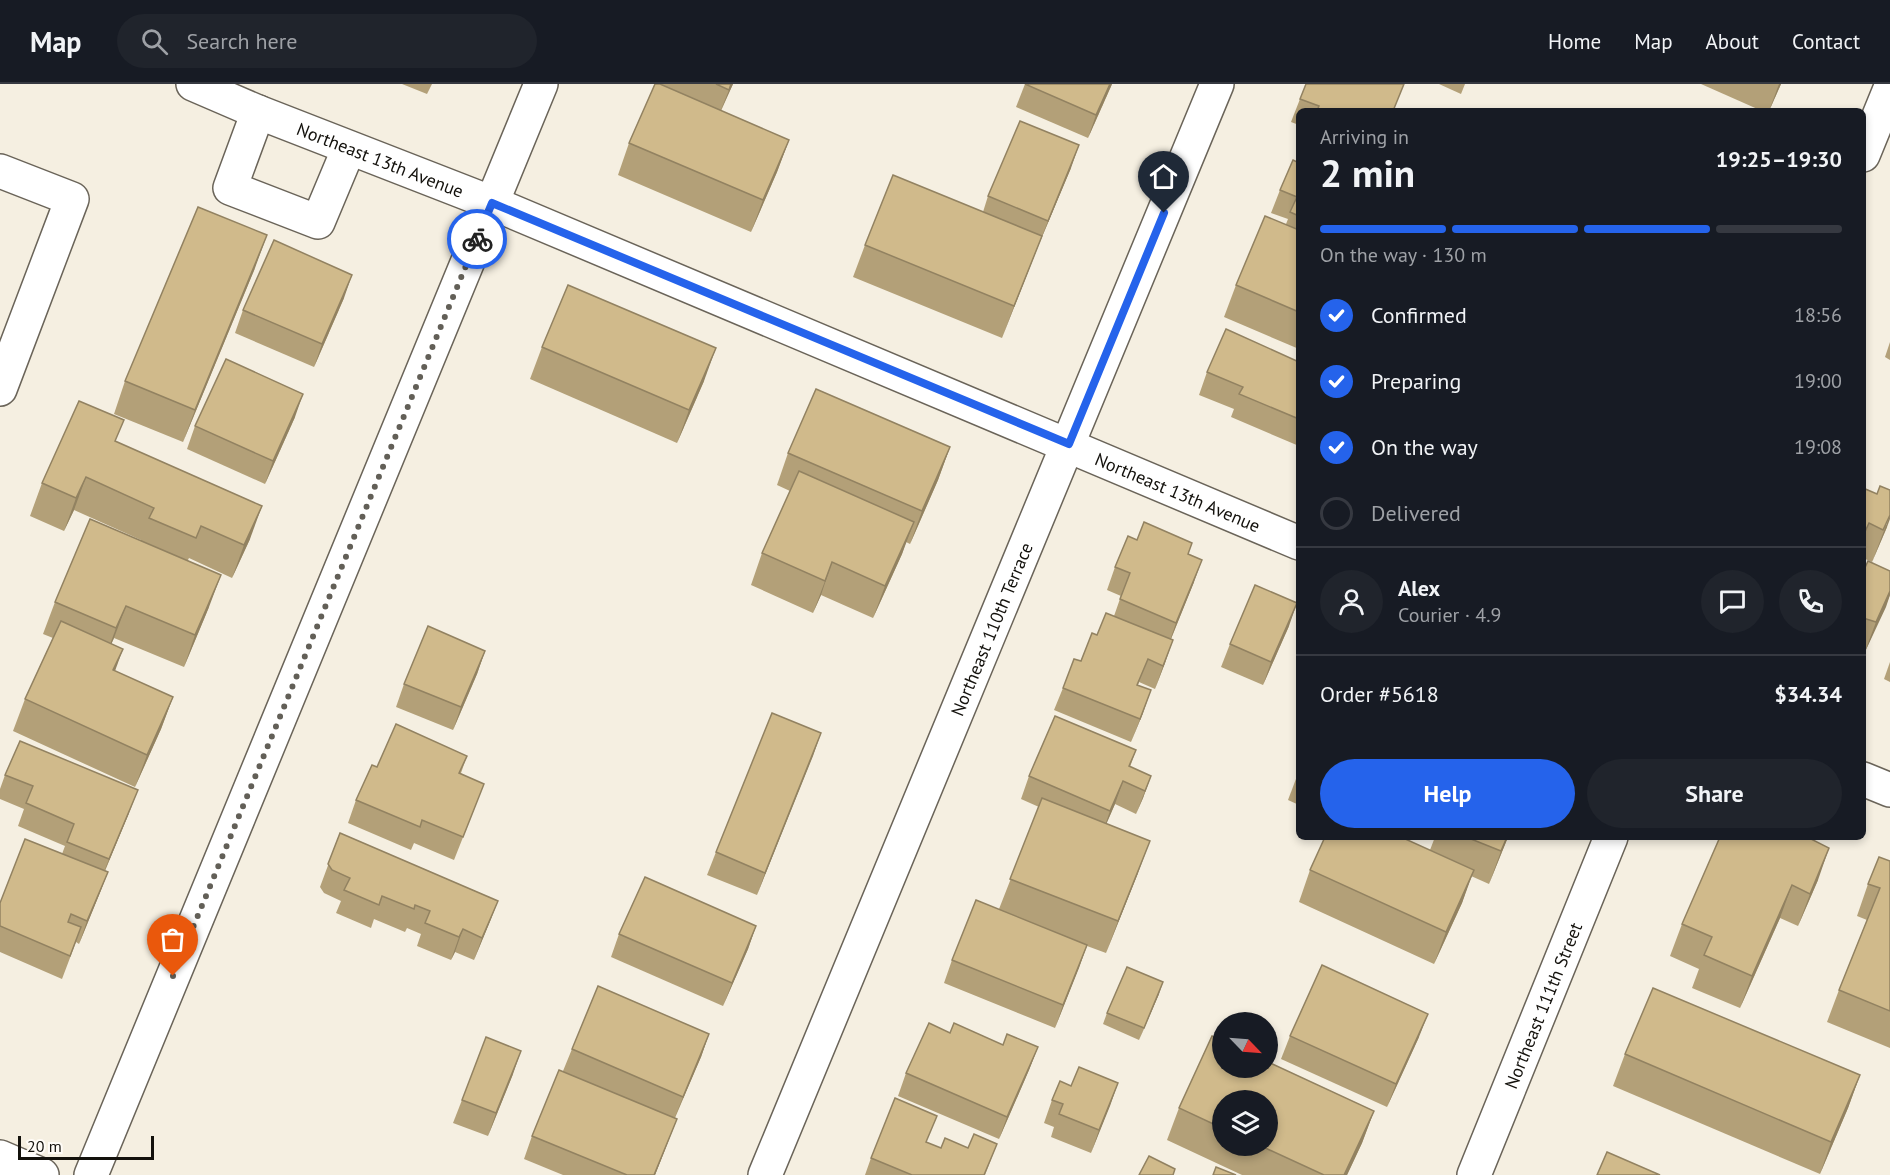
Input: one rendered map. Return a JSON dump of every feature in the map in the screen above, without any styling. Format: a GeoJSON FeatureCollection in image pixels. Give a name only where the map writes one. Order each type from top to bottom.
{"type":"FeatureCollection","features":[{"type":"Feature","properties":{"kind":"street","name":"Northeast 13th Avenue"},"geometry":{"type":"LineString","coordinates":[[193,84],[258,112],[492,203],[1069,444],[1296,542]]}},
{"type":"Feature","properties":{"kind":"street"},"geometry":{"type":"LineString","coordinates":[[91,1175],[541,84]]}},
{"type":"Feature","properties":{"kind":"street","name":"Northeast 110th Terrace"},"geometry":{"type":"LineString","coordinates":[[765,1175],[1217,84]]}},
{"type":"Feature","properties":{"kind":"street"},"geometry":{"type":"LineString","coordinates":[[1866,148],[1890,89]]}},
{"type":"Feature","properties":{"kind":"street"},"geometry":{"type":"LineString","coordinates":[[258,112],[230,188],[318,222],[349,148]]}},
{"type":"Feature","properties":{"kind":"street"},"geometry":{"type":"LineString","coordinates":[[0,171],[72,199],[0,389]]}},
{"type":"Feature","properties":{"kind":"street"},"geometry":{"type":"LineString","coordinates":[[1866,780],[1890,790]]}},
{"type":"Feature","properties":{"kind":"street","name":"Northeast 111th Street"},"geometry":{"type":"LineString","coordinates":[[1478,1174],[1610,840]]}},
{"type":"Feature","properties":{"kind":"street"},"geometry":{"type":"LineString","coordinates":[[0,1157],[42,1175]]}},
{"type":"Feature","properties":{"kind":"building"},"geometry":{"type":"Polygon","coordinates":[[[655,84],[660,84],[789,140],[763,200],[629,143],[655,84]]]}},
{"type":"Feature","properties":{"kind":"building"},"geometry":{"type":"Polygon","coordinates":[[[716,84],[731,84],[729,90],[716,84]]]}},
{"type":"Feature","properties":{"kind":"building"},"geometry":{"type":"Polygon","coordinates":[[[1025,84],[1110,84],[1096,115],[1025,84]]]}},
{"type":"Feature","properties":{"kind":"building"},"geometry":{"type":"Polygon","coordinates":[[[1306,84],[1404,84],[1394,108],[1318,108],[1319,106],[1300,99],[1306,84]]]}},
{"type":"Feature","properties":{"kind":"building"},"geometry":{"type":"Polygon","coordinates":[[[1020,121],[1079,145],[1048,221],[988,196],[1020,121]]]}},
{"type":"Feature","properties":{"kind":"building"},"geometry":{"type":"Polygon","coordinates":[[[1293,160],[1296,162],[1296,197],[1280,190],[1293,160]]]}},
{"type":"Feature","properties":{"kind":"building"},"geometry":{"type":"Polygon","coordinates":[[[893,175],[1042,236],[1014,306],[865,245],[893,175]]]}},
{"type":"Feature","properties":{"kind":"building"},"geometry":{"type":"Polygon","coordinates":[[[1296,199],[1296,215],[1290,212],[1296,199]]]}},
{"type":"Feature","properties":{"kind":"building"},"geometry":{"type":"Polygon","coordinates":[[[198,207],[267,235],[195,410],[125,381],[198,207]]]}},
{"type":"Feature","properties":{"kind":"building"},"geometry":{"type":"Polygon","coordinates":[[[1265,216],[1296,229],[1296,311],[1236,285],[1265,216]]]}},
{"type":"Feature","properties":{"kind":"building"},"geometry":{"type":"Polygon","coordinates":[[[274,240],[352,275],[322,344],[243,310],[274,240]]]}},
{"type":"Feature","properties":{"kind":"building"},"geometry":{"type":"Polygon","coordinates":[[[568,285],[716,348],[689,410],[542,347],[568,285]]]}},
{"type":"Feature","properties":{"kind":"building"},"geometry":{"type":"Polygon","coordinates":[[[1226,329],[1296,361],[1296,418],[1239,394],[1243,387],[1207,372],[1226,329]]]}},
{"type":"Feature","properties":{"kind":"building"},"geometry":{"type":"Polygon","coordinates":[[[226,359],[303,394],[273,461],[195,426],[226,359]]]}},
{"type":"Feature","properties":{"kind":"building"},"geometry":{"type":"Polygon","coordinates":[[[816,389],[950,447],[922,511],[788,453],[816,389]]]}},
{"type":"Feature","properties":{"kind":"building"},"geometry":{"type":"Polygon","coordinates":[[[79,401],[124,420],[115,441],[262,506],[244,545],[201,526],[196,538],[149,518],[154,508],[86,477],[76,498],[42,483],[79,401]]]}},
{"type":"Feature","properties":{"kind":"building"},"geometry":{"type":"Polygon","coordinates":[[[799,471],[914,522],[885,586],[832,562],[825,581],[762,553],[799,471]]]}},
{"type":"Feature","properties":{"kind":"building"},"geometry":{"type":"Polygon","coordinates":[[[1880,486],[1890,490],[1890,515],[1883,530],[1869,523],[1866,530],[1866,489],[1877,494],[1880,486]]]}},
{"type":"Feature","properties":{"kind":"building"},"geometry":{"type":"Polygon","coordinates":[[[90,519],[221,575],[195,635],[126,606],[116,628],[55,602],[90,519]]]}},
{"type":"Feature","properties":{"kind":"building"},"geometry":{"type":"Polygon","coordinates":[[[1144,522],[1192,543],[1188,554],[1202,560],[1176,623],[1120,599],[1130,573],[1115,567],[1128,536],[1137,540],[1144,522]]]}},
{"type":"Feature","properties":{"kind":"building"},"geometry":{"type":"Polygon","coordinates":[[[1868,561],[1890,571],[1890,591],[1876,622],[1866,619],[1866,565],[1868,561]]]}},
{"type":"Feature","properties":{"kind":"building"},"geometry":{"type":"Polygon","coordinates":[[[1255,585],[1296,603],[1271,662],[1230,644],[1255,585]]]}},
{"type":"Feature","properties":{"kind":"building"},"geometry":{"type":"Polygon","coordinates":[[[1106,613],[1173,640],[1163,666],[1148,659],[1137,685],[1151,690],[1140,719],[1063,688],[1074,659],[1081,661],[1092,633],[1097,635],[1106,613]]]}},
{"type":"Feature","properties":{"kind":"building"},"geometry":{"type":"Polygon","coordinates":[[[61,621],[123,649],[113,670],[173,697],[147,755],[25,699],[61,621]]]}},
{"type":"Feature","properties":{"kind":"building"},"geometry":{"type":"Polygon","coordinates":[[[428,626],[485,651],[461,707],[404,684],[428,626]]]}},
{"type":"Feature","properties":{"kind":"building"},"geometry":{"type":"Polygon","coordinates":[[[772,713],[821,733],[765,873],[716,852],[772,713]]]}},
{"type":"Feature","properties":{"kind":"building"},"geometry":{"type":"Polygon","coordinates":[[[1055,716],[1136,750],[1129,766],[1151,776],[1145,791],[1123,781],[1110,811],[1029,776],[1055,716]]]}},
{"type":"Feature","properties":{"kind":"building"},"geometry":{"type":"Polygon","coordinates":[[[396,724],[467,756],[459,773],[484,784],[463,837],[422,820],[420,827],[356,800],[372,765],[377,767],[396,724]]]}},
{"type":"Feature","properties":{"kind":"building"},"geometry":{"type":"Polygon","coordinates":[[[20,741],[138,790],[109,859],[67,842],[74,824],[26,803],[33,786],[5,775],[20,741]]]}},
{"type":"Feature","properties":{"kind":"building"},"geometry":{"type":"Polygon","coordinates":[[[1042,798],[1150,841],[1118,921],[1010,879],[1042,798]]]}},
{"type":"Feature","properties":{"kind":"building"},"geometry":{"type":"Polygon","coordinates":[[[340,833],[498,901],[482,938],[463,929],[459,937],[425,923],[430,911],[415,905],[414,909],[382,896],[379,905],[344,890],[350,878],[332,870],[328,864],[340,833]]]}},
{"type":"Feature","properties":{"kind":"building"},"geometry":{"type":"Polygon","coordinates":[[[25,839],[108,872],[87,921],[71,914],[68,922],[81,927],[70,956],[0,926],[0,903],[25,839]]]}},
{"type":"Feature","properties":{"kind":"building"},"geometry":{"type":"Polygon","coordinates":[[[1324,840],[1408,840],[1474,870],[1446,932],[1310,870],[1324,840]]]}},
{"type":"Feature","properties":{"kind":"building"},"geometry":{"type":"Polygon","coordinates":[[[1474,840],[1506,840],[1501,851],[1474,840]]]}},
{"type":"Feature","properties":{"kind":"building"},"geometry":{"type":"Polygon","coordinates":[[[1719,840],[1813,840],[1829,848],[1810,894],[1792,885],[1752,976],[1704,955],[1712,937],[1682,924],[1719,840]]]}},
{"type":"Feature","properties":{"kind":"building"},"geometry":{"type":"Polygon","coordinates":[[[1879,857],[1890,861],[1890,1011],[1839,990],[1880,888],[1868,884],[1879,857]]]}},
{"type":"Feature","properties":{"kind":"building"},"geometry":{"type":"Polygon","coordinates":[[[645,877],[756,926],[732,983],[619,934],[645,877]]]}},
{"type":"Feature","properties":{"kind":"building"},"geometry":{"type":"Polygon","coordinates":[[[976,900],[1087,945],[1063,1005],[952,960],[976,900]]]}},
{"type":"Feature","properties":{"kind":"building"},"geometry":{"type":"Polygon","coordinates":[[[1322,965],[1428,1014],[1396,1084],[1290,1036],[1322,965]]]}},
{"type":"Feature","properties":{"kind":"building"},"geometry":{"type":"Polygon","coordinates":[[[1127,967],[1163,982],[1144,1028],[1107,1013],[1127,967]]]}},
{"type":"Feature","properties":{"kind":"building"},"geometry":{"type":"Polygon","coordinates":[[[598,986],[709,1034],[683,1097],[572,1049],[598,986]]]}},
{"type":"Feature","properties":{"kind":"building"},"geometry":{"type":"Polygon","coordinates":[[[1653,988],[1860,1075],[1831,1142],[1625,1054],[1653,988]]]}},
{"type":"Feature","properties":{"kind":"building"},"geometry":{"type":"Polygon","coordinates":[[[929,1023],[950,1033],[954,1023],[1003,1045],[1007,1034],[1038,1047],[1007,1117],[906,1073],[929,1023]]]}},
{"type":"Feature","properties":{"kind":"building"},"geometry":{"type":"Polygon","coordinates":[[[1212,1036],[1212,1078],[1278,1078],[1278,1067],[1374,1111],[1344,1175],[1324,1175],[1278,1154],[1278,1090],[1212,1090],[1212,1123],[1179,1108],[1212,1036]]]}},
{"type":"Feature","properties":{"kind":"building"},"geometry":{"type":"Polygon","coordinates":[[[486,1037],[521,1051],[496,1113],[462,1100],[486,1037]]]}},
{"type":"Feature","properties":{"kind":"building"},"geometry":{"type":"Polygon","coordinates":[[[1079,1067],[1118,1083],[1099,1130],[1059,1114],[1063,1104],[1052,1100],[1060,1081],[1071,1086],[1079,1067]]]}},
{"type":"Feature","properties":{"kind":"building"},"geometry":{"type":"Polygon","coordinates":[[[559,1070],[677,1119],[654,1175],[627,1175],[532,1136],[559,1070]]]}},
{"type":"Feature","properties":{"kind":"building"},"geometry":{"type":"Polygon","coordinates":[[[895,1098],[937,1116],[926,1142],[941,1148],[945,1138],[968,1148],[974,1134],[997,1144],[984,1175],[912,1175],[871,1158],[895,1098]]]}},
{"type":"Feature","properties":{"kind":"building"},"geometry":{"type":"Polygon","coordinates":[[[1607,1152],[1660,1175],[1597,1175],[1607,1152]]]}},
{"type":"Feature","properties":{"kind":"building"},"geometry":{"type":"Polygon","coordinates":[[[1149,1156],[1175,1169],[1173,1175],[1139,1175],[1149,1156]]]}},
{"type":"Feature","properties":{"kind":"building"},"geometry":{"type":"Polygon","coordinates":[[[1216,1167],[1236,1175],[1213,1175],[1216,1167]]]}},
{"type":"Feature","properties":{"kind":"way so far"},"geometry":{"type":"LineString","coordinates":[[173,976],[477,239]]}},
{"type":"Feature","properties":{"kind":"route"},"geometry":{"type":"LineString","coordinates":[[477,239],[492,203],[1069,444],[1164,213]]}}]}
